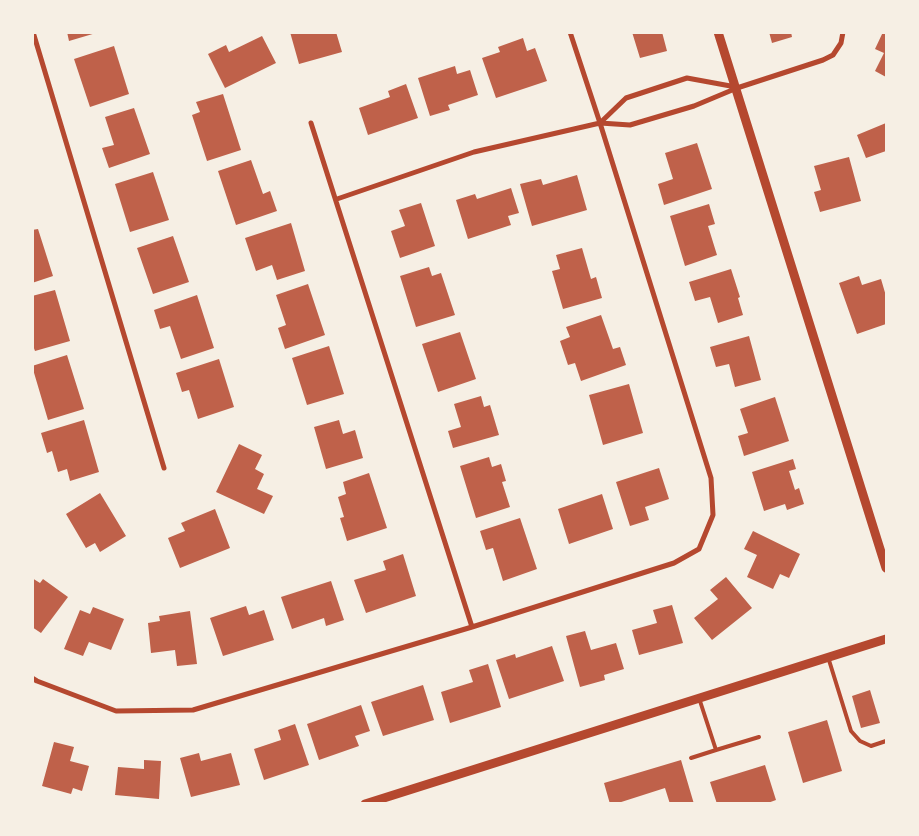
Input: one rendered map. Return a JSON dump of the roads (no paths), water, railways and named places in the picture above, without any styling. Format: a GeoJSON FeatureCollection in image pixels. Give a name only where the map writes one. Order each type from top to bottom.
{"type":"FeatureCollection","features":[{"type":"Feature","properties":{"kind":"street"},"geometry":{"type":"LineString","coordinates":[[32,32],[164,468]]}},
{"type":"Feature","properties":{"kind":"street"},"geometry":{"type":"LineString","coordinates":[[32,678],[116,711],[193,710],[472,627],[674,563],[699,549],[713,515],[711,478],[570,32]]}},
{"type":"Feature","properties":{"kind":"street"},"geometry":{"type":"LineString","coordinates":[[718,32],[886,568]]}},
{"type":"Feature","properties":{"kind":"street"},"geometry":{"type":"LineString","coordinates":[[336,199],[474,152],[600,123],[630,125],[694,106],[737,88],[824,60],[833,55],[841,43],[843,32]]}},
{"type":"Feature","properties":{"kind":"street"},"geometry":{"type":"LineString","coordinates":[[600,123],[626,98],[687,78],[737,88]]}},
{"type":"Feature","properties":{"kind":"street"},"geometry":{"type":"LineString","coordinates":[[311,123],[472,627]]}},
{"type":"Feature","properties":{"kind":"street"},"geometry":{"type":"LineString","coordinates":[[365,804],[886,639]]}},
{"type":"Feature","properties":{"kind":"lane"},"geometry":{"type":"LineString","coordinates":[[828,657],[851,731],[860,741],[871,746],[886,741]]}},
{"type":"Feature","properties":{"kind":"lane"},"geometry":{"type":"LineString","coordinates":[[699,698],[716,750]]}},
{"type":"Feature","properties":{"kind":"lane"},"geometry":{"type":"LineString","coordinates":[[691,758],[759,737]]}}]}
